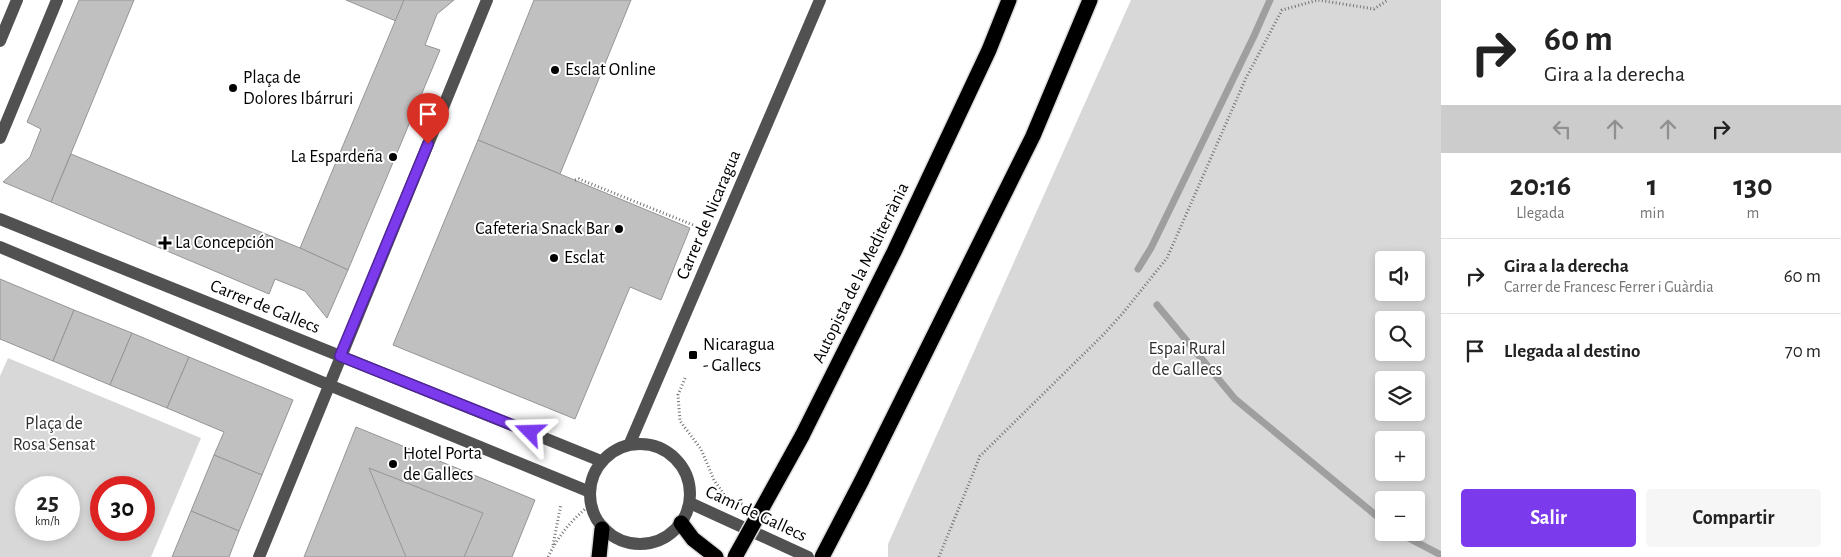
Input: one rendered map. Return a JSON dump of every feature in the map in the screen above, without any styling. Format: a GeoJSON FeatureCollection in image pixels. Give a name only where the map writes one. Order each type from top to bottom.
{"type":"FeatureCollection","features":[{"type":"Feature","properties":{"kind":"highway","name":"Autopista de la Mediterrània"},"geometry":{"type":"LineString","coordinates":[[735,557],[802,436],[894,252],[989,50],[1010,0]]}},
{"type":"Feature","properties":{"kind":"highway"},"geometry":{"type":"LineString","coordinates":[[822,557],[1032,136],[1090,0]]}},
{"type":"Feature","properties":{"kind":"highway"},"geometry":{"type":"LineString","coordinates":[[682,523],[693,539],[716,557]]}},
{"type":"Feature","properties":{"kind":"highway"},"geometry":{"type":"LineString","coordinates":[[599,557],[602,528]]}},
{"type":"Feature","properties":{"kind":"street"},"geometry":{"type":"LineString","coordinates":[[0,42],[17,0]]}},
{"type":"Feature","properties":{"kind":"street"},"geometry":{"type":"LineString","coordinates":[[0,138],[57,0]]}},
{"type":"Feature","properties":{"kind":"street"},"geometry":{"type":"LineString","coordinates":[[259,557],[487,0]]}},
{"type":"Feature","properties":{"kind":"street","name":"Carrer de Nicaragua"},"geometry":{"type":"LineString","coordinates":[[630,444],[820,0]]}},
{"type":"Feature","properties":{"kind":"street","name":"Carrer de Gallecs"},"geometry":{"type":"LineString","coordinates":[[0,219],[601,461]]}},
{"type":"Feature","properties":{"kind":"street"},"geometry":{"type":"LineString","coordinates":[[0,247],[329,385],[591,498]]}},
{"type":"Feature","properties":{"kind":"street"},"geometry":{"type":"LineString","coordinates":[[630,444],[654,444],[670,452],[682,464],[689,480],[691,491],[690,503],[682,523],[663,539],[644,545],[635,545],[617,540],[602,528],[593,514],[591,498],[592,474],[601,461],[624,445],[630,444]]}},
{"type":"Feature","properties":{"kind":"street","name":"Camí de Gallecs"},"geometry":{"type":"LineString","coordinates":[[690,503],[808,557]]}},
{"type":"Feature","properties":{"kind":"path"},"geometry":{"type":"LineString","coordinates":[[939,557],[980,456],[1116,320],[1167,258],[1246,78],[1282,10],[1318,0],[1374,9],[1388,0]]}},
{"type":"Feature","properties":{"kind":"path"},"geometry":{"type":"LineString","coordinates":[[575,180],[579,178],[698,227]]}},
{"type":"Feature","properties":{"kind":"path"},"geometry":{"type":"LineString","coordinates":[[685,378],[678,395],[680,421],[701,450],[714,480],[725,496]]}},
{"type":"Feature","properties":{"kind":"path"},"geometry":{"type":"LineString","coordinates":[[548,557],[571,521],[591,498]]}},
{"type":"Feature","properties":{"kind":"path"},"geometry":{"type":"LineString","coordinates":[[552,548],[561,504]]}},
{"type":"Feature","properties":{"kind":"green space","name":"Espai Rural de Gallecs"},"geometry":{"type":"Polygon","coordinates":[[[1131,0],[1441,0],[1441,557],[888,557],[888,544],[1131,0]]]}},
{"type":"Feature","properties":{"kind":"green space","name":"Plaça de Rosa Sensat"},"geometry":{"type":"Polygon","coordinates":[[[8,358],[201,438],[151,557],[0,557],[0,376],[8,358]]]}},
{"type":"Feature","properties":{"kind":"building"},"geometry":{"type":"Polygon","coordinates":[[[79,0],[134,0],[51,202],[3,182],[30,157],[41,129],[27,122],[79,0]]]}},
{"type":"Feature","properties":{"kind":"building"},"geometry":{"type":"Polygon","coordinates":[[[346,0],[404,0],[396,21],[346,0]]]}},
{"type":"Feature","properties":{"kind":"building"},"geometry":{"type":"Polygon","coordinates":[[[404,0],[454,0],[437,14],[425,45],[440,50],[348,270],[300,248],[404,0]]]}},
{"type":"Feature","properties":{"kind":"building","name":"Esclat Online"},"geometry":{"type":"Polygon","coordinates":[[[534,0],[631,0],[560,174],[478,140],[534,0]]]}},
{"type":"Feature","properties":{"kind":"building","name":"Esclat"},"geometry":{"type":"Polygon","coordinates":[[[478,140],[690,228],[661,300],[630,287],[575,419],[393,345],[478,140]]]}},
{"type":"Feature","properties":{"kind":"building"},"geometry":{"type":"Polygon","coordinates":[[[71,154],[300,248],[348,270],[327,318],[305,291],[275,279],[269,294],[51,202],[71,154]]]}},
{"type":"Feature","properties":{"kind":"building"},"geometry":{"type":"Polygon","coordinates":[[[0,279],[74,310],[53,361],[0,339],[0,279]]]}},
{"type":"Feature","properties":{"kind":"building"},"geometry":{"type":"Polygon","coordinates":[[[74,310],[132,333],[110,385],[53,361],[74,310]]]}},
{"type":"Feature","properties":{"kind":"building"},"geometry":{"type":"Polygon","coordinates":[[[132,333],[189,357],[167,408],[110,385],[132,333]]]}},
{"type":"Feature","properties":{"kind":"building"},"geometry":{"type":"Polygon","coordinates":[[[189,357],[293,400],[262,475],[214,455],[224,432],[167,408],[189,357]]]}},
{"type":"Feature","properties":{"kind":"building","name":"Hotel Porta de Gallecs"},"geometry":{"type":"Polygon","coordinates":[[[356,427],[535,500],[512,557],[304,557],[356,427]]]}},
{"type":"Feature","properties":{"kind":"building"},"geometry":{"type":"Polygon","coordinates":[[[214,455],[262,475],[239,531],[191,511],[214,455]]]}},
{"type":"Feature","properties":{"kind":"building"},"geometry":{"type":"Polygon","coordinates":[[[369,468],[483,513],[464,557],[406,557],[369,468]]]}},
{"type":"Feature","properties":{"kind":"building"},"geometry":{"type":"Polygon","coordinates":[[[191,511],[239,531],[229,557],[172,557],[191,511]]]}},
{"type":"Feature","properties":{"kind":"waterway"},"geometry":{"type":"LineString","coordinates":[[1138,269],[1151,248],[1270,0]]}},
{"type":"Feature","properties":{"kind":"waterway"},"geometry":{"type":"LineString","coordinates":[[1157,305],[1235,399],[1375,515]]}},
{"type":"Feature","properties":{"kind":"waterway"},"geometry":{"type":"LineString","coordinates":[[1414,541],[1441,555]]}},
{"type":"Feature","properties":{"kind":"place","name":"Esclat Online"},"geometry":{"type":"Point","coordinates":[555,70]}},
{"type":"Feature","properties":{"kind":"place","name":"Plaça de Dolores Ibárruri"},"geometry":{"type":"Point","coordinates":[233,88]}},
{"type":"Feature","properties":{"kind":"place","name":"La Espardeña"},"geometry":{"type":"Point","coordinates":[393,157]}},
{"type":"Feature","properties":{"kind":"place","name":"Cafeteria Snack Bar"},"geometry":{"type":"Point","coordinates":[619,229]}},
{"type":"Feature","properties":{"kind":"place","name":"La Concepción"},"geometry":{"type":"Point","coordinates":[165,243]}},
{"type":"Feature","properties":{"kind":"place","name":"Esclat"},"geometry":{"type":"Point","coordinates":[554,258]}},
{"type":"Feature","properties":{"kind":"place","name":"Nicaragua - Gallecs"},"geometry":{"type":"Point","coordinates":[693,355]}},
{"type":"Feature","properties":{"kind":"place","name":"Hotel Porta de Gallecs"},"geometry":{"type":"Point","coordinates":[393,464]}},
{"type":"Feature","properties":{"kind":"route"},"geometry":{"type":"LineString","coordinates":[[428,144],[340,356],[530,432]]}}]}
